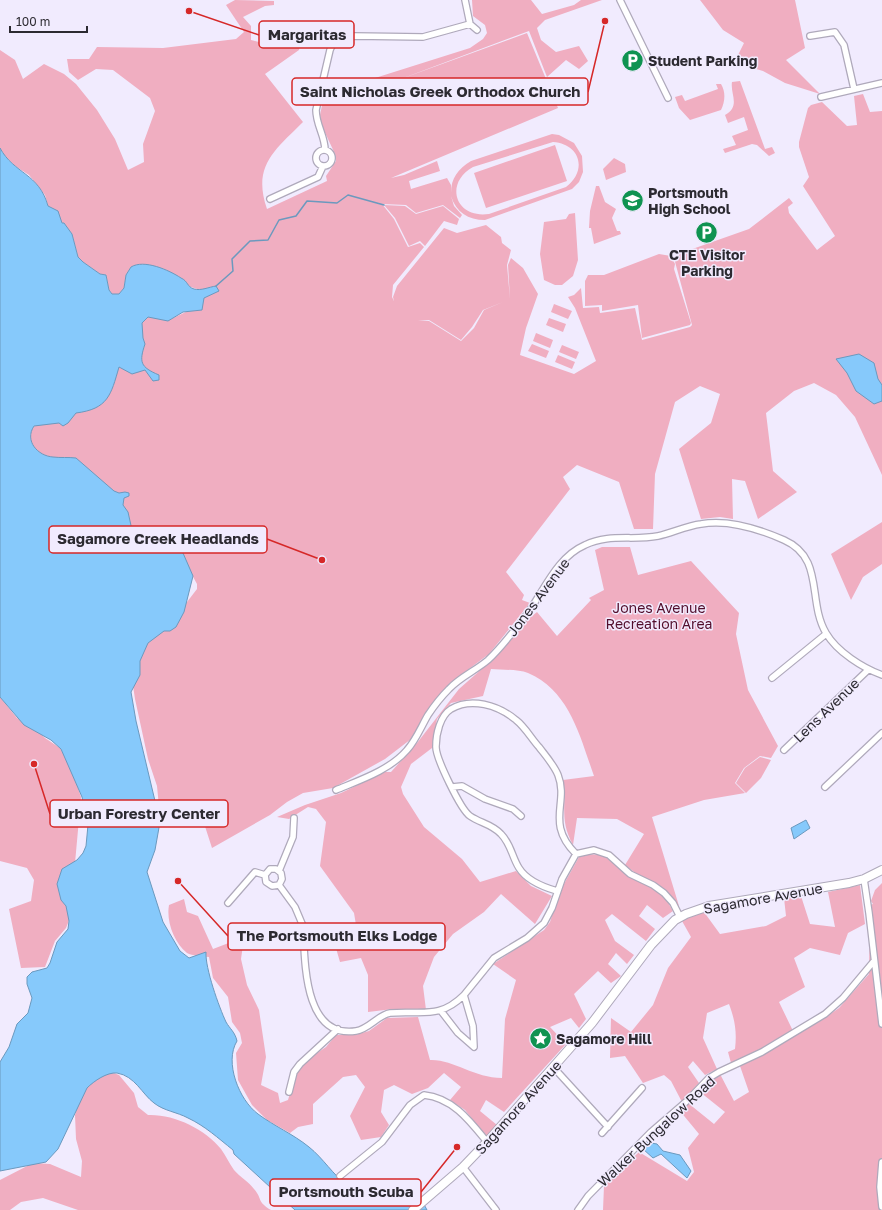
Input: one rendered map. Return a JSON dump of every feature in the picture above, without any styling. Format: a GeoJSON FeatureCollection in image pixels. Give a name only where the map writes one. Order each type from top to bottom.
{"type":"FeatureCollection","features":[{"type":"Feature","properties":{"kind":"main road","name":"Sagamore Avenue"},"geometry":{"type":"LineString","coordinates":[[413,1210],[463,1167],[487,1142],[554,1068],[592,1023],[659,935],[680,917],[709,906],[839,885],[864,879],[882,870]]}},
{"type":"Feature","properties":{"kind":"street"},"geometry":{"type":"LineString","coordinates":[[465,0],[470,24],[477,30]]}},
{"type":"Feature","properties":{"kind":"street"},"geometry":{"type":"LineString","coordinates":[[620,0],[668,98]]}},
{"type":"Feature","properties":{"kind":"street"},"geometry":{"type":"LineString","coordinates":[[325,150],[324,138],[316,120],[316,110],[330,50],[335,42],[351,36],[423,37],[470,24]]}},
{"type":"Feature","properties":{"kind":"street"},"geometry":{"type":"LineString","coordinates":[[810,36],[835,32],[844,45],[854,89]]}},
{"type":"Feature","properties":{"kind":"street"},"geometry":{"type":"LineString","coordinates":[[821,97],[882,83]]}},
{"type":"Feature","properties":{"kind":"street"},"geometry":{"type":"LineString","coordinates":[[270,199],[318,177],[323,166],[329,164],[332,160],[331,154],[325,150],[318,152],[316,158],[318,163],[323,166]]}},
{"type":"Feature","properties":{"kind":"street","name":"Jones Avenue"},"geometry":{"type":"LineString","coordinates":[[336,790],[368,776],[397,760],[406,751],[428,715],[450,688],[489,660],[500,648],[530,611],[563,561],[576,549],[600,539],[651,537],[700,524],[718,523],[760,531],[785,540],[801,551],[809,562],[819,615],[826,634],[849,657],[868,670],[882,675]]}},
{"type":"Feature","properties":{"kind":"street"},"geometry":{"type":"LineString","coordinates":[[772,678],[826,634]]}},
{"type":"Feature","properties":{"kind":"street","name":"Lens Avenue"},"geometry":{"type":"LineString","coordinates":[[784,750],[868,670]]}},
{"type":"Feature","properties":{"kind":"street"},"geometry":{"type":"LineString","coordinates":[[557,891],[531,880],[525,875],[519,867],[506,840],[494,828],[470,816],[466,812],[452,787],[435,748],[441,721],[448,711],[459,704],[472,703],[490,706],[507,714],[522,726],[557,773],[560,783],[558,809],[561,833],[576,854]]}},
{"type":"Feature","properties":{"kind":"street"},"geometry":{"type":"LineString","coordinates":[[825,786],[882,733]]}},
{"type":"Feature","properties":{"kind":"street"},"geometry":{"type":"LineString","coordinates":[[877,738],[882,743]]}},
{"type":"Feature","properties":{"kind":"street"},"geometry":{"type":"LineString","coordinates":[[452,787],[462,786],[481,797],[513,809],[521,816]]}},
{"type":"Feature","properties":{"kind":"street"},"geometry":{"type":"LineString","coordinates":[[279,885],[282,879],[279,871],[293,837],[294,818]]}},
{"type":"Feature","properties":{"kind":"street"},"geometry":{"type":"LineString","coordinates":[[576,854],[594,850],[609,855],[630,874],[653,885],[664,893],[673,903],[680,917]]}},
{"type":"Feature","properties":{"kind":"street"},"geometry":{"type":"LineString","coordinates":[[279,885],[300,917],[303,926],[308,987],[313,1003],[320,1016],[330,1026],[338,1030],[349,1031],[364,1029],[388,1014],[426,1014],[441,1011],[452,1006],[464,995],[494,958],[527,938],[544,923],[552,908],[557,891],[576,854]]}},
{"type":"Feature","properties":{"kind":"street"},"geometry":{"type":"LineString","coordinates":[[265,875],[270,870],[279,871]]}},
{"type":"Feature","properties":{"kind":"street"},"geometry":{"type":"LineString","coordinates":[[228,903],[255,872],[265,875]]}},
{"type":"Feature","properties":{"kind":"street"},"geometry":{"type":"LineString","coordinates":[[265,875],[265,879],[269,885],[279,885]]}},
{"type":"Feature","properties":{"kind":"street"},"geometry":{"type":"LineString","coordinates":[[864,879],[870,913],[874,962],[880,986],[882,1024]]}},
{"type":"Feature","properties":{"kind":"street","name":"Walker Bungalow Road"},"geometry":{"type":"LineString","coordinates":[[578,1210],[588,1196],[651,1132],[688,1100],[709,1078],[762,1052],[825,1014],[843,998],[874,962]]}},
{"type":"Feature","properties":{"kind":"street"},"geometry":{"type":"LineString","coordinates":[[441,1011],[458,1033],[474,1047],[473,1026],[464,995]]}},
{"type":"Feature","properties":{"kind":"street"},"geometry":{"type":"LineString","coordinates":[[289,1092],[294,1072],[300,1064],[338,1030]]}},
{"type":"Feature","properties":{"kind":"street"},"geometry":{"type":"LineString","coordinates":[[554,1068],[608,1127]]}},
{"type":"Feature","properties":{"kind":"street"},"geometry":{"type":"LineString","coordinates":[[602,1133],[642,1088]]}},
{"type":"Feature","properties":{"kind":"street"},"geometry":{"type":"LineString","coordinates":[[340,1176],[382,1142],[410,1105],[424,1095],[434,1096],[459,1111],[467,1117],[487,1142]]}},
{"type":"Feature","properties":{"kind":"street"},"geometry":{"type":"LineString","coordinates":[[882,1162],[880,1187],[882,1207]]}},
{"type":"Feature","properties":{"kind":"street"},"geometry":{"type":"LineString","coordinates":[[463,1167],[496,1210]]}},
{"type":"Feature","properties":{"kind":"green space"},"geometry":{"type":"Polygon","coordinates":[[[235,0],[274,1],[274,5],[265,6],[243,17],[251,26],[251,40],[263,43],[263,36],[278,33],[288,35],[300,45],[299,50],[265,74],[303,122],[275,150],[264,170],[262,181],[263,194],[267,209],[327,181],[326,176],[336,161],[335,154],[321,124],[320,115],[325,91],[335,93],[356,84],[470,48],[483,39],[487,33],[485,25],[473,16],[472,0],[531,0],[542,14],[574,5],[581,0],[602,0],[545,20],[537,28],[541,40],[556,52],[579,46],[588,61],[579,69],[566,60],[547,77],[529,31],[398,80],[527,33],[558,108],[391,178],[404,175],[437,161],[440,171],[409,181],[411,189],[447,178],[451,188],[456,174],[462,167],[471,161],[552,134],[559,135],[574,143],[582,156],[583,172],[579,182],[572,189],[485,220],[468,217],[459,211],[451,196],[454,206],[462,215],[460,218],[443,205],[416,213],[406,205],[382,204],[394,219],[408,247],[420,243],[424,247],[393,285],[392,297],[394,301],[393,297],[397,286],[444,228],[457,233],[486,225],[501,237],[502,243],[511,250],[507,265],[510,299],[508,265],[511,258],[523,268],[538,294],[526,328],[520,355],[574,374],[596,361],[575,308],[568,297],[574,295],[581,288],[583,308],[599,307],[600,313],[635,308],[642,340],[690,327],[692,325],[674,258],[681,253],[749,229],[789,198],[793,203],[788,207],[789,213],[817,250],[835,236],[803,186],[809,177],[799,147],[799,142],[808,108],[811,105],[822,102],[847,126],[857,125],[854,96],[863,94],[870,112],[882,111],[882,475],[855,417],[836,395],[814,383],[794,391],[766,413],[773,471],[797,492],[758,519],[745,481],[732,479],[733,519],[720,517],[701,519],[679,449],[711,423],[720,394],[700,386],[675,402],[655,474],[653,529],[634,529],[619,482],[577,465],[563,477],[570,489],[506,572],[524,595],[522,600],[530,603],[489,654],[450,683],[427,710],[415,736],[385,759],[333,788],[303,793],[287,802],[270,815],[212,848],[201,814],[169,823],[167,816],[160,817],[157,786],[148,759],[132,679],[134,658],[187,602],[197,589],[197,584],[191,573],[165,550],[158,548],[144,535],[135,534],[33,447],[31,441],[31,429],[113,365],[142,365],[138,329],[145,315],[169,320],[190,310],[206,295],[200,290],[188,286],[181,278],[145,264],[131,267],[126,275],[124,288],[119,294],[112,294],[109,290],[106,275],[100,274],[78,257],[72,234],[48,206],[45,195],[29,175],[15,166],[4,155],[0,148],[0,50],[15,60],[23,79],[44,64],[64,74],[76,84],[97,110],[115,139],[128,170],[144,162],[143,144],[155,111],[150,98],[113,70],[96,69],[78,80],[69,72],[67,59],[89,59],[97,47],[163,48],[236,39],[244,32],[226,5],[235,0]],[[553,142],[473,167],[464,174],[458,182],[456,190],[457,198],[461,206],[468,211],[477,214],[489,214],[566,187],[573,180],[579,166],[578,159],[570,147],[553,142]],[[503,302],[483,310],[461,340],[429,320],[418,321],[429,321],[461,341],[474,328],[484,310],[503,302]]]}},
{"type":"Feature","properties":{"kind":"green space"},"geometry":{"type":"Polygon","coordinates":[[[700,0],[795,0],[805,48],[786,60],[820,94],[785,83],[763,71],[739,64],[737,57],[744,43],[723,30],[700,0]]]}},
{"type":"Feature","properties":{"kind":"green space"},"geometry":{"type":"Polygon","coordinates":[[[740,81],[765,149],[772,147],[775,153],[769,156],[757,145],[752,144],[725,153],[723,149],[736,145],[732,136],[748,130],[744,117],[728,123],[725,115],[733,108],[734,104],[732,82],[740,81]]]}},
{"type":"Feature","properties":{"kind":"green space"},"geometry":{"type":"Polygon","coordinates":[[[716,84],[721,84],[724,90],[724,100],[721,110],[690,120],[679,108],[675,97],[682,95],[685,101],[718,89],[716,84]]]}},
{"type":"Feature","properties":{"kind":"green space"},"geometry":{"type":"Polygon","coordinates":[[[555,145],[567,181],[486,208],[474,173],[555,145]]]}},
{"type":"Feature","properties":{"kind":"green space"},"geometry":{"type":"Polygon","coordinates":[[[614,158],[625,164],[626,172],[606,180],[603,169],[614,158]]]}},
{"type":"Feature","properties":{"kind":"green space"},"geometry":{"type":"Polygon","coordinates":[[[596,186],[599,186],[605,202],[616,209],[612,218],[617,231],[620,231],[621,234],[594,244],[591,228],[589,228],[590,211],[596,186]]]}},
{"type":"Feature","properties":{"kind":"green space"},"geometry":{"type":"Polygon","coordinates":[[[384,205],[405,206],[416,214],[443,206],[459,219],[457,225],[444,221],[425,246],[420,241],[409,246],[395,218],[384,205]]]}},
{"type":"Feature","properties":{"kind":"green space"},"geometry":{"type":"Polygon","coordinates":[[[575,213],[578,260],[573,276],[562,285],[555,285],[544,280],[540,254],[544,222],[566,219],[569,214],[575,213]]]}},
{"type":"Feature","properties":{"kind":"green space"},"geometry":{"type":"Polygon","coordinates":[[[659,254],[671,256],[675,264],[674,269],[691,323],[690,325],[642,338],[638,305],[602,311],[602,305],[585,306],[585,281],[588,275],[604,275],[659,254]]]}},
{"type":"Feature","properties":{"kind":"green space"},"geometry":{"type":"Polygon","coordinates":[[[554,304],[572,311],[568,319],[551,312],[554,304]]]}},
{"type":"Feature","properties":{"kind":"green space"},"geometry":{"type":"Polygon","coordinates":[[[549,318],[566,324],[563,332],[546,325],[549,318]]]}},
{"type":"Feature","properties":{"kind":"green space"},"geometry":{"type":"Polygon","coordinates":[[[536,333],[553,340],[550,348],[533,341],[536,333]]]}},
{"type":"Feature","properties":{"kind":"green space"},"geometry":{"type":"Polygon","coordinates":[[[532,344],[549,351],[546,358],[528,351],[532,344]]]}},
{"type":"Feature","properties":{"kind":"green space"},"geometry":{"type":"Polygon","coordinates":[[[562,345],[579,352],[576,359],[559,352],[562,345]]]}},
{"type":"Feature","properties":{"kind":"green space"},"geometry":{"type":"Polygon","coordinates":[[[558,355],[575,362],[572,369],[555,362],[558,355]]]}},
{"type":"Feature","properties":{"kind":"green space"},"geometry":{"type":"Polygon","coordinates":[[[882,522],[882,564],[863,577],[851,600],[831,554],[882,522]]]}},
{"type":"Feature","properties":{"kind":"green space","name":"Jones Avenue Recreation Area"},"geometry":{"type":"Polygon","coordinates":[[[602,547],[630,547],[638,575],[691,561],[739,613],[736,634],[748,690],[778,746],[771,758],[760,756],[744,768],[735,783],[745,793],[704,800],[652,817],[679,906],[625,865],[644,834],[617,819],[577,818],[573,845],[566,828],[563,780],[594,776],[572,717],[564,703],[554,691],[542,681],[524,672],[491,669],[483,696],[451,703],[437,719],[432,748],[411,764],[401,787],[403,794],[424,827],[462,859],[480,882],[516,871],[531,886],[552,896],[535,924],[501,894],[484,912],[453,934],[434,957],[423,986],[426,1010],[393,1009],[368,1012],[368,975],[361,958],[340,962],[333,938],[357,931],[354,913],[320,866],[326,822],[316,809],[308,807],[289,819],[277,817],[305,805],[341,793],[385,772],[391,772],[417,743],[459,689],[492,660],[527,620],[537,612],[557,636],[591,600],[589,598],[604,590],[595,550],[602,547]]]}},
{"type":"Feature","properties":{"kind":"green space"},"geometry":{"type":"Polygon","coordinates":[[[0,697],[17,718],[37,730],[45,738],[60,748],[71,767],[81,797],[70,918],[66,928],[55,941],[45,967],[21,968],[9,909],[31,901],[34,880],[27,868],[0,861],[0,697]]]}},
{"type":"Feature","properties":{"kind":"green space"},"geometry":{"type":"Polygon","coordinates":[[[760,757],[771,760],[761,778],[746,793],[736,783],[745,768],[760,757]]]}},
{"type":"Feature","properties":{"kind":"green space"},"geometry":{"type":"Polygon","coordinates":[[[584,854],[605,855],[633,879],[663,894],[673,911],[663,918],[647,905],[639,916],[655,929],[646,941],[612,914],[605,920],[615,941],[634,955],[627,964],[616,953],[608,964],[621,976],[611,983],[598,971],[574,994],[586,1019],[579,1028],[571,1018],[550,1027],[566,1044],[504,1112],[486,1100],[480,1111],[497,1125],[486,1137],[465,1110],[450,1100],[461,1087],[444,1073],[428,1088],[412,1094],[394,1085],[384,1090],[381,1112],[389,1125],[381,1137],[361,1140],[350,1116],[365,1087],[356,1075],[343,1077],[313,1104],[313,1124],[298,1127],[290,1133],[267,1120],[252,1105],[238,1080],[236,1053],[242,1043],[240,1033],[232,1022],[228,997],[213,978],[209,957],[189,954],[182,949],[175,938],[170,925],[168,911],[169,905],[184,899],[187,912],[198,916],[213,949],[239,939],[243,945],[241,959],[247,985],[259,1010],[266,1057],[261,1085],[278,1093],[280,1103],[288,1100],[296,1073],[308,1059],[326,1047],[336,1035],[355,1035],[369,1031],[387,1018],[418,1017],[430,1060],[447,1062],[482,1075],[502,1078],[505,1019],[516,980],[493,964],[544,930],[550,922],[560,891],[579,857],[584,854]]]}},
{"type":"Feature","properties":{"kind":"green space"},"geometry":{"type":"Polygon","coordinates":[[[882,883],[882,1210],[603,1210],[604,1186],[639,1152],[687,1181],[694,1172],[688,1148],[699,1134],[680,1111],[688,1103],[714,1124],[725,1112],[700,1092],[711,1080],[720,1074],[734,1101],[749,1092],[740,1066],[819,1022],[839,1008],[869,974],[870,905],[873,904],[871,901],[875,890],[882,883]]]}},
{"type":"Feature","properties":{"kind":"green space"},"geometry":{"type":"Polygon","coordinates":[[[860,885],[865,924],[848,933],[840,955],[810,948],[794,958],[805,987],[779,1002],[793,1031],[761,1049],[731,1063],[728,1052],[735,1049],[736,1032],[733,1015],[729,1004],[707,1013],[703,1038],[717,1069],[705,1075],[693,1061],[688,1067],[699,1083],[682,1102],[671,1081],[664,1075],[643,1083],[625,1056],[610,1058],[611,1018],[631,1032],[653,1005],[668,968],[691,937],[682,921],[692,915],[704,912],[720,934],[766,926],[786,916],[784,898],[801,896],[810,924],[835,927],[828,892],[860,885]]]}},
{"type":"Feature","properties":{"kind":"green space"},"geometry":{"type":"Polygon","coordinates":[[[108,1071],[119,1075],[134,1093],[138,1107],[148,1115],[158,1115],[178,1120],[198,1129],[206,1135],[221,1149],[234,1170],[257,1192],[261,1202],[271,1210],[78,1210],[43,1198],[21,1202],[10,1210],[0,1210],[0,1180],[33,1163],[50,1164],[81,1177],[82,1161],[76,1139],[75,1115],[82,1089],[108,1071]]]}},
{"type":"Feature","properties":{"kind":"water"},"geometry":{"type":"Polygon","coordinates":[[[0,148],[12,163],[33,180],[39,187],[48,206],[58,211],[62,223],[64,223],[72,234],[78,257],[100,274],[106,275],[109,290],[112,294],[119,294],[124,288],[126,275],[131,267],[143,264],[156,266],[170,272],[183,279],[190,287],[194,289],[216,286],[219,291],[204,298],[202,310],[183,312],[168,321],[148,317],[142,323],[145,344],[142,360],[148,369],[159,375],[159,380],[153,381],[145,370],[132,374],[119,367],[110,393],[102,404],[87,411],[76,413],[68,423],[63,426],[59,423],[34,426],[31,432],[32,442],[38,451],[47,456],[76,458],[114,491],[119,493],[129,493],[129,496],[124,498],[123,505],[128,512],[132,530],[145,536],[159,548],[177,550],[183,553],[193,576],[184,612],[176,627],[170,631],[164,631],[148,643],[140,661],[140,675],[131,692],[136,721],[160,822],[155,850],[147,872],[163,922],[180,951],[189,958],[206,952],[210,977],[216,997],[226,1022],[234,1033],[237,1041],[233,1050],[233,1070],[245,1100],[258,1114],[309,1147],[348,1186],[382,1197],[398,1195],[411,1190],[420,1197],[427,1210],[295,1210],[234,1154],[233,1150],[211,1132],[188,1118],[158,1106],[133,1081],[117,1073],[109,1074],[101,1078],[87,1088],[58,1149],[46,1162],[0,1171],[0,1062],[9,1047],[17,1024],[28,1013],[32,998],[27,984],[27,977],[32,972],[47,968],[57,942],[68,929],[69,921],[66,906],[61,900],[57,884],[62,869],[77,860],[83,853],[86,846],[88,825],[82,797],[61,749],[51,740],[24,725],[0,697],[0,148]]]}},
{"type":"Feature","properties":{"kind":"water"},"geometry":{"type":"Polygon","coordinates":[[[859,354],[874,363],[878,379],[882,385],[882,401],[874,404],[856,391],[847,373],[836,359],[859,354]]]}},
{"type":"Feature","properties":{"kind":"water"},"geometry":{"type":"Polygon","coordinates":[[[806,820],[810,828],[794,839],[791,828],[806,820]]]}},
{"type":"Feature","properties":{"kind":"water"},"geometry":{"type":"Polygon","coordinates":[[[645,1142],[657,1144],[663,1151],[680,1155],[691,1171],[687,1178],[661,1154],[653,1158],[643,1149],[645,1142]]]}},
{"type":"Feature","properties":{"kind":"waterway"},"geometry":{"type":"LineString","coordinates":[[216,286],[233,271],[232,259],[250,241],[268,240],[279,220],[296,216],[307,201],[337,203],[348,195],[384,205]]}},
{"type":"Feature","properties":{"kind":"place","name":"Margaritas"},"geometry":{"type":"Point","coordinates":[189,11]}},
{"type":"Feature","properties":{"kind":"place","name":"Saint Nicholas Greek Orthodox Church"},"geometry":{"type":"Point","coordinates":[605,21]}},
{"type":"Feature","properties":{"kind":"place","name":"Student Parking"},"geometry":{"type":"Point","coordinates":[632,60]}},
{"type":"Feature","properties":{"kind":"place","name":"Portsmouth High School"},"geometry":{"type":"Point","coordinates":[633,200]}},
{"type":"Feature","properties":{"kind":"place","name":"CTE Visitor Parking"},"geometry":{"type":"Point","coordinates":[707,232]}},
{"type":"Feature","properties":{"kind":"place","name":"Sagamore Creek Headlands"},"geometry":{"type":"Point","coordinates":[322,560]}},
{"type":"Feature","properties":{"kind":"place","name":"Urban Forestry Center"},"geometry":{"type":"Point","coordinates":[34,764]}},
{"type":"Feature","properties":{"kind":"place","name":"The Portsmouth Elks Lodge"},"geometry":{"type":"Point","coordinates":[178,881]}},
{"type":"Feature","properties":{"kind":"place","name":"Sagamore Hill"},"geometry":{"type":"Point","coordinates":[541,1038]}},
{"type":"Feature","properties":{"kind":"place","name":"Portsmouth Scuba"},"geometry":{"type":"Point","coordinates":[457,1147]}}]}
